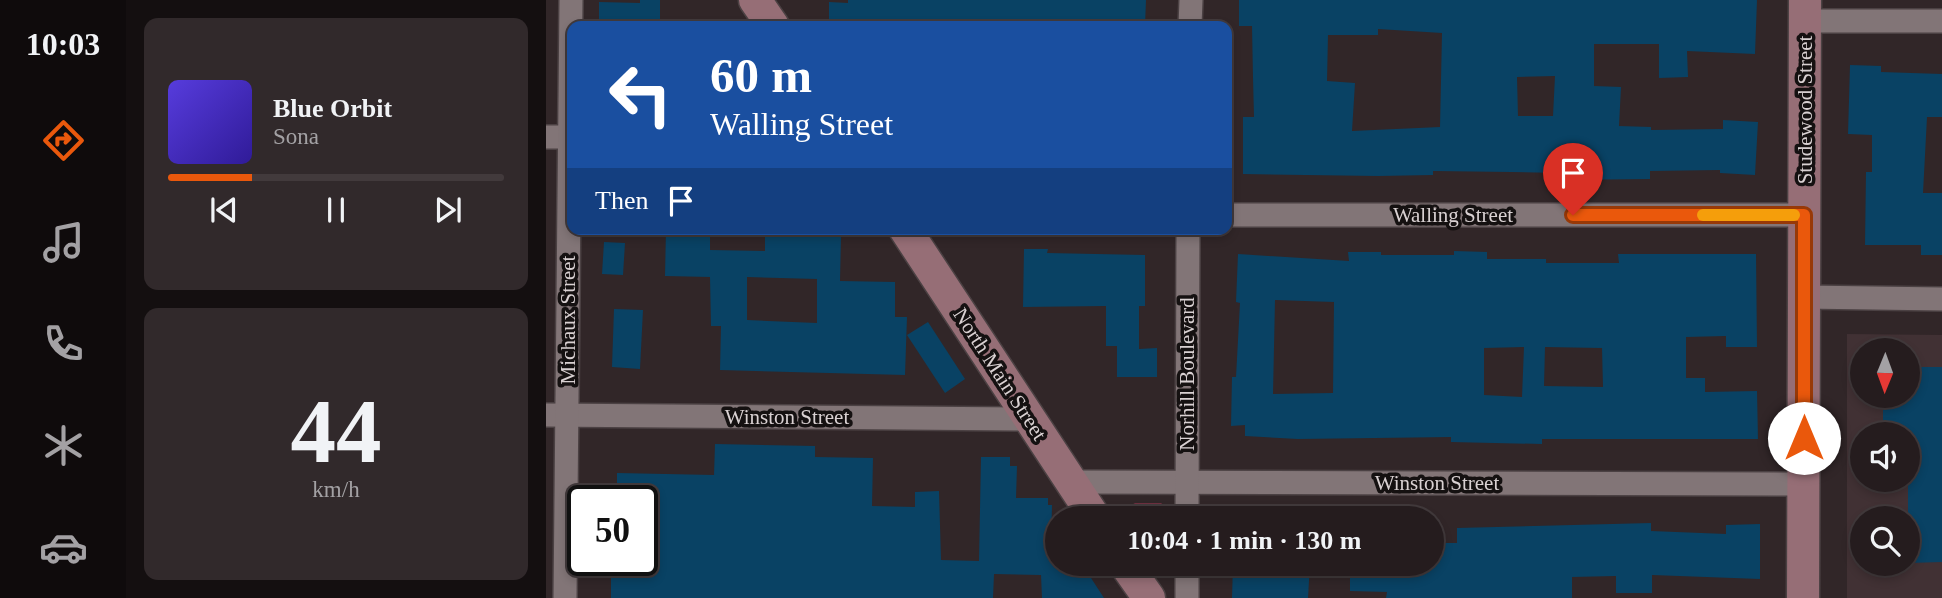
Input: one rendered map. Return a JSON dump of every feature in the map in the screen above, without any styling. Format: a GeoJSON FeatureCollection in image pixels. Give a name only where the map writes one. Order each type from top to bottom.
{"type":"FeatureCollection","features":[{"type":"Feature","properties":{"kind":"main road"},"geometry":{"type":"LineString","coordinates":[[755,0],[770,21]]}},
{"type":"Feature","properties":{"kind":"main road","name":"Studewood Street"},"geometry":{"type":"LineString","coordinates":[[1803,598],[1805,11]]}},
{"type":"Feature","properties":{"kind":"main road","name":"North Main Street"},"geometry":{"type":"LineString","coordinates":[[909,235],[1087,506]]}},
{"type":"Feature","properties":{"kind":"main road"},"geometry":{"type":"LineString","coordinates":[[1133,576],[1149,598]]}},
{"type":"Feature","properties":{"kind":"street","name":"Michaux Street"},"geometry":{"type":"LineString","coordinates":[[570,21],[571,0]]}},
{"type":"Feature","properties":{"kind":"street"},"geometry":{"type":"LineString","coordinates":[[1190,21],[1191,0]]}},
{"type":"Feature","properties":{"kind":"street"},"geometry":{"type":"LineString","coordinates":[[1805,11],[1942,21]]}},
{"type":"Feature","properties":{"kind":"street","name":"Michaux Street"},"geometry":{"type":"LineString","coordinates":[[565,598],[557,415],[562,137],[567,61]]}},
{"type":"Feature","properties":{"kind":"street","name":"Walling Street"},"geometry":{"type":"LineString","coordinates":[[1232,215],[1804,215]]}},
{"type":"Feature","properties":{"kind":"street","name":"Norhill Boulevard"},"geometry":{"type":"LineString","coordinates":[[1187,506],[1188,235]]}},
{"type":"Feature","properties":{"kind":"street"},"geometry":{"type":"LineString","coordinates":[[1804,298],[1942,299]]}},
{"type":"Feature","properties":{"kind":"street","name":"Winston Street"},"geometry":{"type":"LineString","coordinates":[[557,415],[1029,419]]}},
{"type":"Feature","properties":{"kind":"street","name":"Winston Street"},"geometry":{"type":"LineString","coordinates":[[1071,482],[1804,484]]}},
{"type":"Feature","properties":{"kind":"street"},"geometry":{"type":"LineString","coordinates":[[1187,576],[1187,598]]}},
{"type":"Feature","properties":{"kind":"shaded area"},"geometry":{"type":"Polygon","coordinates":[[[1847,334],[1942,335],[1942,598],[1847,598],[1847,334]]]}},
{"type":"Feature","properties":{"kind":"shaded area"},"geometry":{"type":"Polygon","coordinates":[[[1135,503],[1161,503],[1165,506],[1130,506],[1135,503]]]}},
{"type":"Feature","properties":{"kind":"building"},"geometry":{"type":"Polygon","coordinates":[[[640,0],[660,0],[660,21],[599,21],[599,2],[640,3],[640,0]]]}},
{"type":"Feature","properties":{"kind":"building"},"geometry":{"type":"Polygon","coordinates":[[[848,0],[1146,0],[1145,21],[829,21],[829,2],[848,3],[848,0]]]}},
{"type":"Feature","properties":{"kind":"building"},"geometry":{"type":"Polygon","coordinates":[[[1239,0],[1757,0],[1755,54],[1687,51],[1688,77],[1659,78],[1659,44],[1594,44],[1594,86],[1621,87],[1619,126],[1651,127],[1651,130],[1723,129],[1723,120],[1758,122],[1755,175],[1720,173],[1720,170],[1650,171],[1650,179],[1562,180],[1562,173],[1511,172],[1433,171],[1433,175],[1378,176],[1243,174],[1243,117],[1254,117],[1252,26],[1239,26],[1239,0]],[[1378,29],[1378,35],[1328,35],[1327,81],[1355,83],[1352,131],[1440,127],[1442,33],[1378,29]],[[1555,76],[1517,77],[1518,116],[1553,116],[1555,76]]]}},
{"type":"Feature","properties":{"kind":"building"},"geometry":{"type":"Polygon","coordinates":[[[1850,65],[1881,66],[1881,72],[1942,74],[1942,117],[1927,117],[1923,193],[1942,193],[1942,255],[1921,255],[1921,245],[1865,245],[1866,172],[1872,172],[1872,135],[1848,134],[1850,65]]]}},
{"type":"Feature","properties":{"kind":"building"},"geometry":{"type":"Polygon","coordinates":[[[666,235],[710,235],[710,250],[765,251],[765,235],[841,235],[840,281],[895,282],[895,317],[907,317],[905,375],[720,370],[721,326],[711,326],[710,277],[665,276],[666,235]],[[747,277],[747,320],[817,323],[817,279],[747,277]]]}},
{"type":"Feature","properties":{"kind":"building"},"geometry":{"type":"Polygon","coordinates":[[[604,242],[625,243],[623,275],[602,274],[604,242]]]}},
{"type":"Feature","properties":{"kind":"building"},"geometry":{"type":"Polygon","coordinates":[[[1024,249],[1048,249],[1047,253],[1145,255],[1145,306],[1139,306],[1139,349],[1157,348],[1157,377],[1117,377],[1117,346],[1106,346],[1106,306],[1023,307],[1024,249]]]}},
{"type":"Feature","properties":{"kind":"building"},"geometry":{"type":"Polygon","coordinates":[[[1454,251],[1487,252],[1487,259],[1546,259],[1546,263],[1619,263],[1618,254],[1756,254],[1757,347],[1726,347],[1726,336],[1686,337],[1686,378],[1705,378],[1705,392],[1757,391],[1758,439],[1542,439],[1542,444],[1451,442],[1451,437],[1298,439],[1245,436],[1245,425],[1231,426],[1232,377],[1236,377],[1240,303],[1236,302],[1238,254],[1349,261],[1348,252],[1454,255],[1454,251]],[[1275,300],[1273,394],[1333,393],[1334,302],[1275,300]],[[1524,347],[1484,348],[1484,395],[1522,397],[1524,347]],[[1545,347],[1544,386],[1603,387],[1602,348],[1545,347]]]}},
{"type":"Feature","properties":{"kind":"building"},"geometry":{"type":"Polygon","coordinates":[[[614,309],[643,310],[640,369],[612,367],[614,309]]]}},
{"type":"Feature","properties":{"kind":"building"},"geometry":{"type":"Polygon","coordinates":[[[928,322],[965,379],[945,393],[907,335],[928,322]]]}},
{"type":"Feature","properties":{"kind":"building"},"geometry":{"type":"Polygon","coordinates":[[[1920,367],[1942,367],[1942,562],[1920,563],[1920,506],[1908,506],[1908,492],[1920,492],[1920,422],[1883,422],[1883,408],[1920,408],[1920,367]]]}},
{"type":"Feature","properties":{"kind":"building"},"geometry":{"type":"Polygon","coordinates":[[[715,444],[815,446],[815,457],[873,458],[872,506],[915,507],[915,492],[939,491],[941,560],[979,561],[981,457],[1010,457],[1010,466],[1017,466],[1016,498],[1048,498],[1048,505],[1052,505],[1045,506],[1045,576],[1090,576],[1104,598],[1042,598],[1041,575],[994,574],[993,598],[611,598],[611,576],[658,576],[658,485],[617,485],[617,473],[714,475],[715,444]]]}},
{"type":"Feature","properties":{"kind":"building"},"geometry":{"type":"Polygon","coordinates":[[[1651,523],[1651,531],[1726,534],[1726,525],[1760,524],[1760,579],[1652,575],[1652,593],[1616,593],[1616,576],[1572,577],[1572,598],[1386,598],[1387,592],[1350,591],[1350,576],[1444,576],[1444,543],[1457,543],[1457,528],[1651,523]]]}},
{"type":"Feature","properties":{"kind":"building"},"geometry":{"type":"Polygon","coordinates":[[[1233,576],[1309,576],[1308,598],[1232,598],[1233,576]]]}},
{"type":"Feature","properties":{"kind":"slow traffic"},"geometry":{"type":"LineString","coordinates":[[1703,215],[1794,215]]}},
{"type":"Feature","properties":{"kind":"route"},"geometry":{"type":"LineString","coordinates":[[1573,215],[1804,215],[1804,438]]}}]}
